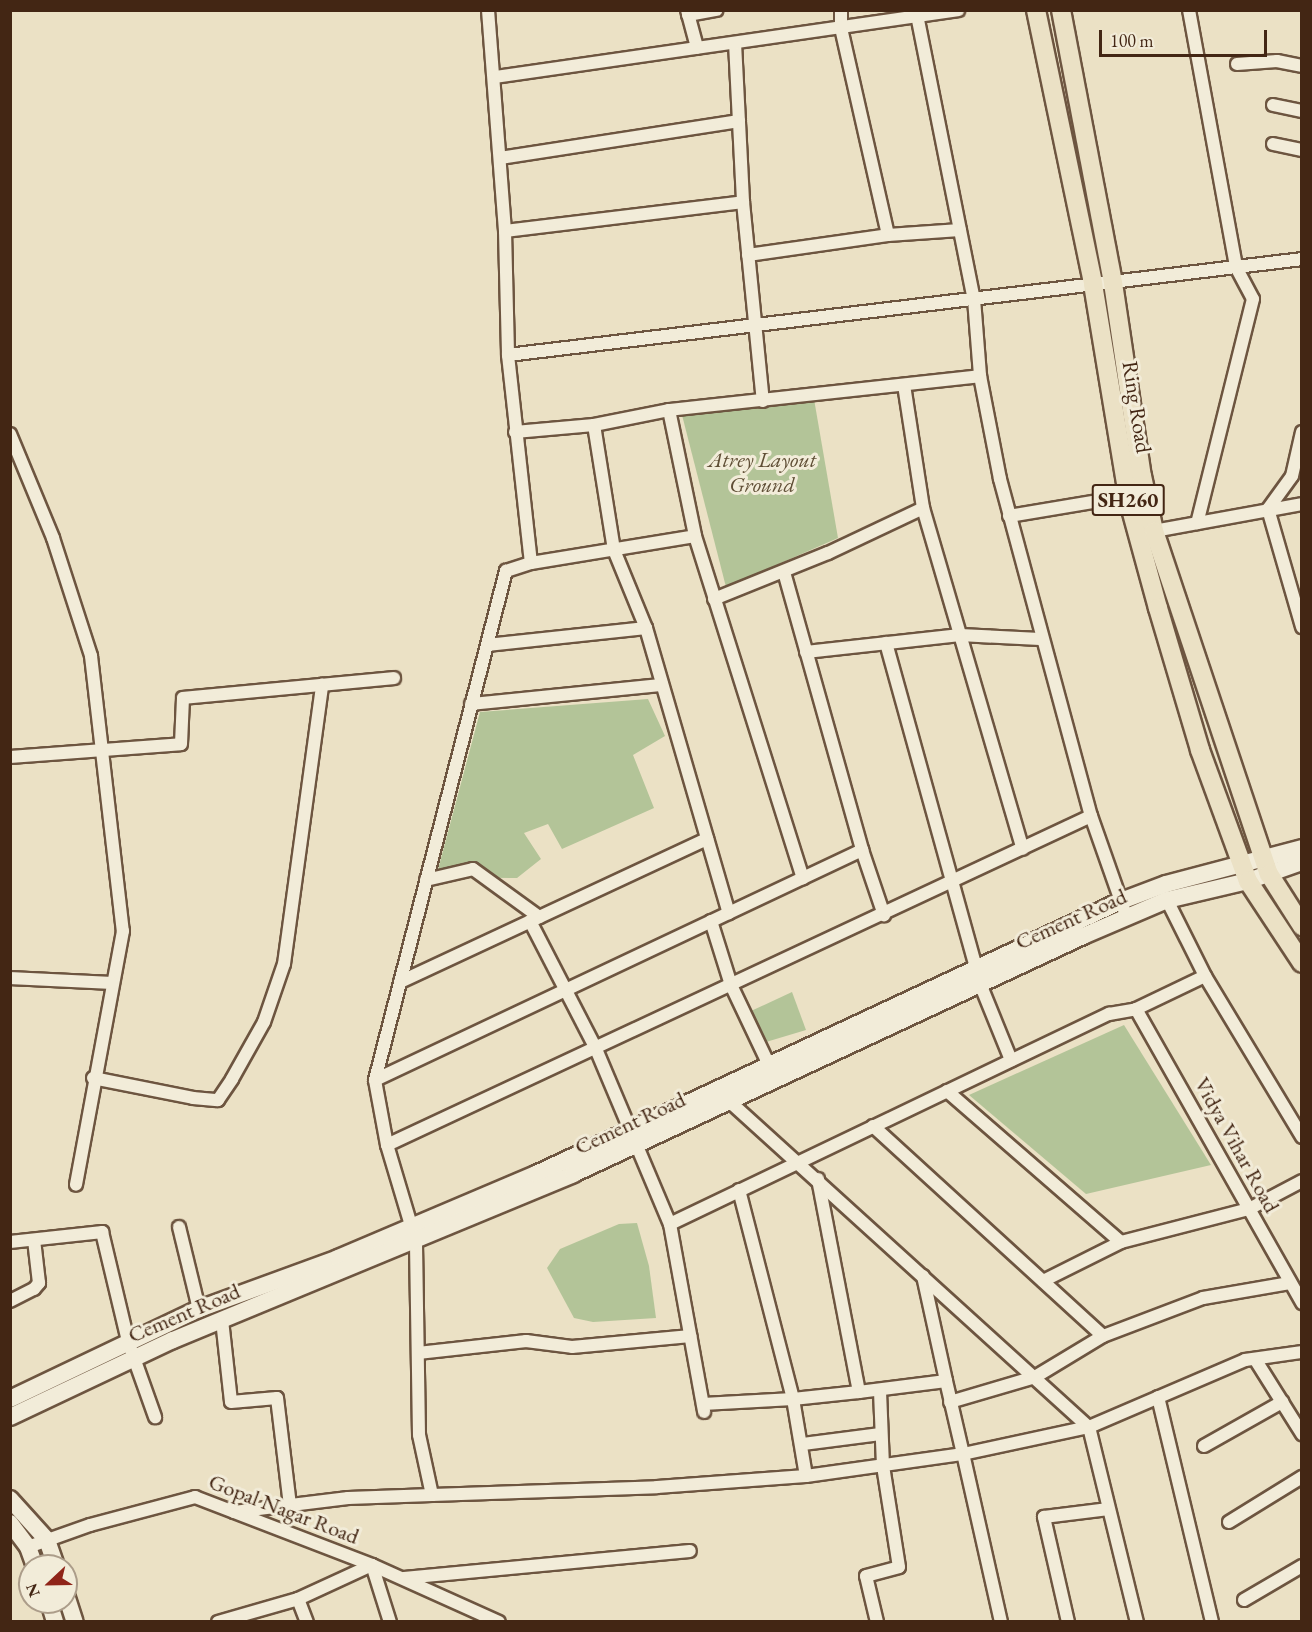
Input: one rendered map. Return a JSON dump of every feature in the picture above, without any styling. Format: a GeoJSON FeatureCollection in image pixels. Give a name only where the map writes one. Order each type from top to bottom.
{"type":"FeatureCollection","features":[{"type":"Feature","properties":{"kind":"main road","name":"Ring Road"},"geometry":{"type":"LineString","coordinates":[[1036,10],[1093,284],[1129,504],[1200,750],[1245,873],[1302,963]]}},
{"type":"Feature","properties":{"kind":"main road","name":"Ring Road"},"geometry":{"type":"LineString","coordinates":[[1061,10],[1113,283],[1154,531],[1266,866],[1302,926]]}},
{"type":"Feature","properties":{"kind":"main road"},"geometry":{"type":"LineString","coordinates":[[1266,866],[1302,848]]}},
{"type":"Feature","properties":{"kind":"main road"},"geometry":{"type":"LineString","coordinates":[[1266,866],[1302,862]]}},
{"type":"Feature","properties":{"kind":"main road","name":"Cement Road"},"geometry":{"type":"LineString","coordinates":[[10,1417],[134,1358],[412,1234],[634,1137],[729,1101],[1167,900],[1266,866]]}},
{"type":"Feature","properties":{"kind":"main road","name":"Cement Road"},"geometry":{"type":"LineString","coordinates":[[634,1137],[769,1065],[1121,901],[1166,884],[1245,873]]}},
{"type":"Feature","properties":{"kind":"main road","name":"Cement Road"},"geometry":{"type":"LineString","coordinates":[[10,1399],[199,1309],[412,1234]]}},
{"type":"Feature","properties":{"kind":"main road"},"geometry":{"type":"LineString","coordinates":[[10,1499],[47,1540],[52,1554]]}},
{"type":"Feature","properties":{"kind":"main road"},"geometry":{"type":"LineString","coordinates":[[10,1523],[31,1554]]}},
{"type":"Feature","properties":{"kind":"street"},"geometry":{"type":"LineString","coordinates":[[488,10],[495,77],[505,231],[508,355],[531,563]]}},
{"type":"Feature","properties":{"kind":"street"},"geometry":{"type":"LineString","coordinates":[[697,48],[688,13],[717,10]]}},
{"type":"Feature","properties":{"kind":"street"},"geometry":{"type":"LineString","coordinates":[[841,10],[841,28],[888,235]]}},
{"type":"Feature","properties":{"kind":"street"},"geometry":{"type":"LineString","coordinates":[[495,77],[958,10]]}},
{"type":"Feature","properties":{"kind":"street"},"geometry":{"type":"LineString","coordinates":[[1189,10],[1236,267],[1253,299],[1197,524]]}},
{"type":"Feature","properties":{"kind":"street"},"geometry":{"type":"LineString","coordinates":[[916,15],[974,299],[980,376],[1009,516],[1040,639],[1091,816],[1127,918]]}},
{"type":"Feature","properties":{"kind":"street"},"geometry":{"type":"LineString","coordinates":[[735,43],[743,202],[763,401]]}},
{"type":"Feature","properties":{"kind":"street"},"geometry":{"type":"LineString","coordinates":[[1237,64],[1277,61],[1302,66]]}},
{"type":"Feature","properties":{"kind":"street"},"geometry":{"type":"LineString","coordinates":[[1273,105],[1302,111]]}},
{"type":"Feature","properties":{"kind":"street"},"geometry":{"type":"LineString","coordinates":[[500,158],[739,121]]}},
{"type":"Feature","properties":{"kind":"street"},"geometry":{"type":"LineString","coordinates":[[1273,144],[1302,150]]}},
{"type":"Feature","properties":{"kind":"street"},"geometry":{"type":"LineString","coordinates":[[505,231],[743,202]]}},
{"type":"Feature","properties":{"kind":"street"},"geometry":{"type":"LineString","coordinates":[[748,255],[888,235],[960,230]]}},
{"type":"Feature","properties":{"kind":"street"},"geometry":{"type":"LineString","coordinates":[[508,355],[1302,259]]}},
{"type":"Feature","properties":{"kind":"street"},"geometry":{"type":"LineString","coordinates":[[515,432],[594,425],[669,410],[980,376]]}},
{"type":"Feature","properties":{"kind":"street"},"geometry":{"type":"LineString","coordinates":[[904,385],[923,508],[1023,849]]}},
{"type":"Feature","properties":{"kind":"street"},"geometry":{"type":"LineString","coordinates":[[669,410],[695,536],[803,878]]}},
{"type":"Feature","properties":{"kind":"street"},"geometry":{"type":"LineString","coordinates":[[594,425],[614,550],[646,628],[729,913]]}},
{"type":"Feature","properties":{"kind":"street"},"geometry":{"type":"LineString","coordinates":[[1268,509],[1292,476],[1302,432]]}},
{"type":"Feature","properties":{"kind":"street"},"geometry":{"type":"LineString","coordinates":[[10,434],[53,538],[91,656],[105,750],[123,931],[93,1078],[76,1185]]}},
{"type":"Feature","properties":{"kind":"street"},"geometry":{"type":"LineString","coordinates":[[1009,516],[1129,504],[1150,509]]}},
{"type":"Feature","properties":{"kind":"street"},"geometry":{"type":"LineString","coordinates":[[1154,531],[1302,504]]}},
{"type":"Feature","properties":{"kind":"street"},"geometry":{"type":"LineString","coordinates":[[714,599],[784,572],[923,508]]}},
{"type":"Feature","properties":{"kind":"street"},"geometry":{"type":"LineString","coordinates":[[1268,509],[1302,627]]}},
{"type":"Feature","properties":{"kind":"street"},"geometry":{"type":"LineString","coordinates":[[432,1496],[419,1435],[418,1353],[412,1234],[387,1145],[375,1080],[506,571],[531,563],[695,536]]}},
{"type":"Feature","properties":{"kind":"street"},"geometry":{"type":"LineString","coordinates":[[784,572],[862,850],[884,915]]}},
{"type":"Feature","properties":{"kind":"street"},"geometry":{"type":"LineString","coordinates":[[487,645],[646,628]]}},
{"type":"Feature","properties":{"kind":"street"},"geometry":{"type":"LineString","coordinates":[[806,652],[960,635],[1040,639]]}},
{"type":"Feature","properties":{"kind":"street"},"geometry":{"type":"LineString","coordinates":[[886,643],[981,986],[1011,1060]]}},
{"type":"Feature","properties":{"kind":"street"},"geometry":{"type":"LineString","coordinates":[[10,757],[181,744],[183,698],[394,678]]}},
{"type":"Feature","properties":{"kind":"street"},"geometry":{"type":"LineString","coordinates":[[93,1078],[193,1098],[218,1100],[232,1079],[264,1022],[284,964],[322,685]]}},
{"type":"Feature","properties":{"kind":"street"},"geometry":{"type":"LineString","coordinates":[[471,704],[663,685]]}},
{"type":"Feature","properties":{"kind":"street"},"geometry":{"type":"LineString","coordinates":[[387,1145],[884,915],[1091,816]]}},
{"type":"Feature","properties":{"kind":"street"},"geometry":{"type":"LineString","coordinates":[[400,982],[707,839]]}},
{"type":"Feature","properties":{"kind":"street"},"geometry":{"type":"LineString","coordinates":[[375,1080],[862,850]]}},
{"type":"Feature","properties":{"kind":"street"},"geometry":{"type":"LineString","coordinates":[[426,880],[473,869],[535,919],[564,990],[596,1049],[670,1224],[704,1408],[946,1381]]}},
{"type":"Feature","properties":{"kind":"street"},"geometry":{"type":"LineString","coordinates":[[1167,900],[1205,976],[1302,1137]]}},
{"type":"Feature","properties":{"kind":"street"},"geometry":{"type":"LineString","coordinates":[[711,921],[731,985],[769,1065]]}},
{"type":"Feature","properties":{"kind":"street"},"geometry":{"type":"LineString","coordinates":[[670,1224],[1109,1014],[1136,1009],[1205,976]]}},
{"type":"Feature","properties":{"kind":"street"},"geometry":{"type":"LineString","coordinates":[[10,978],[112,983]]}},
{"type":"Feature","properties":{"kind":"street","name":"Vidya Vihar Road"},"geometry":{"type":"LineString","coordinates":[[1136,1009],[1302,1303]]}},
{"type":"Feature","properties":{"kind":"street"},"geometry":{"type":"LineString","coordinates":[[947,1091],[1121,1242]]}},
{"type":"Feature","properties":{"kind":"street"},"geometry":{"type":"LineString","coordinates":[[729,1101],[818,1179],[1089,1427],[1137,1622]]}},
{"type":"Feature","properties":{"kind":"street"},"geometry":{"type":"LineString","coordinates":[[873,1126],[1103,1336]]}},
{"type":"Feature","properties":{"kind":"street"},"geometry":{"type":"LineString","coordinates":[[818,1179],[859,1392]]}},
{"type":"Feature","properties":{"kind":"street"},"geometry":{"type":"LineString","coordinates":[[1043,1281],[1121,1242],[1249,1209],[1302,1181]]}},
{"type":"Feature","properties":{"kind":"street"},"geometry":{"type":"LineString","coordinates":[[739,1190],[793,1399],[803,1444],[806,1476]]}},
{"type":"Feature","properties":{"kind":"street"},"geometry":{"type":"LineString","coordinates":[[179,1227],[199,1309]]}},
{"type":"Feature","properties":{"kind":"street"},"geometry":{"type":"LineString","coordinates":[[10,1242],[102,1232],[128,1341],[155,1417]]}},
{"type":"Feature","properties":{"kind":"street"},"geometry":{"type":"LineString","coordinates":[[10,1301],[34,1289],[39,1283],[33,1240]]}},
{"type":"Feature","properties":{"kind":"street"},"geometry":{"type":"LineString","coordinates":[[923,1276],[1000,1622]]}},
{"type":"Feature","properties":{"kind":"street"},"geometry":{"type":"LineString","coordinates":[[950,1402],[1035,1377],[1103,1336],[1203,1298],[1290,1283]]}},
{"type":"Feature","properties":{"kind":"street"},"geometry":{"type":"LineString","coordinates":[[222,1320],[231,1402],[277,1398],[290,1505]]}},
{"type":"Feature","properties":{"kind":"street"},"geometry":{"type":"LineString","coordinates":[[418,1353],[526,1341],[572,1347],[690,1336]]}},
{"type":"Feature","properties":{"kind":"street"},"geometry":{"type":"LineString","coordinates":[[234,1512],[348,1498],[657,1487],[806,1476],[883,1466],[963,1454],[1089,1427],[1255,1359],[1302,1352]]}},
{"type":"Feature","properties":{"kind":"street"},"geometry":{"type":"LineString","coordinates":[[1255,1359],[1302,1434]]}},
{"type":"Feature","properties":{"kind":"street"},"geometry":{"type":"LineString","coordinates":[[877,1622],[866,1576],[899,1567],[883,1466],[880,1390]]}},
{"type":"Feature","properties":{"kind":"street"},"geometry":{"type":"LineString","coordinates":[[1158,1397],[1212,1622]]}},
{"type":"Feature","properties":{"kind":"street"},"geometry":{"type":"LineString","coordinates":[[1204,1446],[1281,1402]]}},
{"type":"Feature","properties":{"kind":"street"},"geometry":{"type":"LineString","coordinates":[[803,1444],[880,1434]]}},
{"type":"Feature","properties":{"kind":"street"},"geometry":{"type":"LineString","coordinates":[[1229,1522],[1302,1477]]}},
{"type":"Feature","properties":{"kind":"street","name":"Gopal Nagar Road"},"geometry":{"type":"LineString","coordinates":[[28,1547],[195,1497],[372,1565],[499,1622]]}},
{"type":"Feature","properties":{"kind":"street"},"geometry":{"type":"LineString","coordinates":[[1068,1622],[1044,1517],[1109,1509]]}},
{"type":"Feature","properties":{"kind":"street"},"geometry":{"type":"LineString","coordinates":[[403,1578],[690,1551]]}},
{"type":"Feature","properties":{"kind":"street"},"geometry":{"type":"LineString","coordinates":[[218,1622],[298,1599],[372,1565],[390,1622]]}},
{"type":"Feature","properties":{"kind":"street"},"geometry":{"type":"LineString","coordinates":[[1244,1600],[1302,1566]]}},
{"type":"Feature","properties":{"kind":"street"},"geometry":{"type":"LineString","coordinates":[[298,1599],[307,1622]]}},
{"type":"Feature","properties":{"kind":"street"},"geometry":{"type":"LineString","coordinates":[[474,1609],[478,1622]]}},
{"type":"Feature","properties":{"kind":"green space","name":"Atrey Layout Ground"},"geometry":{"type":"Polygon","coordinates":[[[814,399],[838,538],[726,587],[682,415],[814,399]]]}},
{"type":"Feature","properties":{"kind":"green space"},"geometry":{"type":"Polygon","coordinates":[[[648,699],[665,736],[633,755],[654,808],[562,849],[548,824],[524,833],[541,859],[517,878],[436,877],[480,712],[648,699]]]}},
{"type":"Feature","properties":{"kind":"green space"},"geometry":{"type":"Polygon","coordinates":[[[792,992],[806,1030],[766,1042],[751,1011],[792,992]]]}},
{"type":"Feature","properties":{"kind":"green space"},"geometry":{"type":"Polygon","coordinates":[[[1124,1025],[1211,1165],[1086,1194],[969,1095],[1124,1025]]]}},
{"type":"Feature","properties":{"kind":"green space"},"geometry":{"type":"Polygon","coordinates":[[[637,1223],[649,1266],[656,1318],[593,1322],[574,1318],[547,1268],[560,1249],[619,1224],[637,1223]]]}}]}
